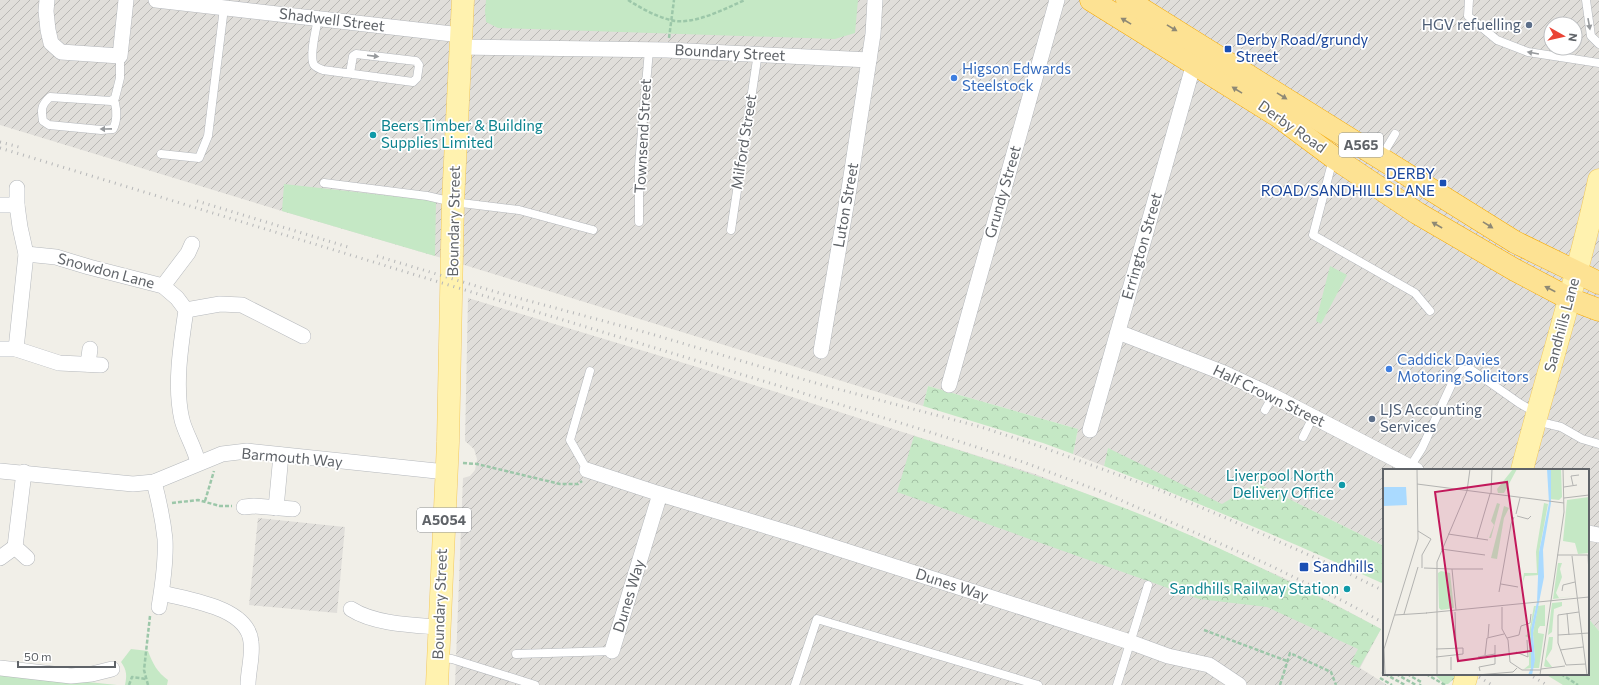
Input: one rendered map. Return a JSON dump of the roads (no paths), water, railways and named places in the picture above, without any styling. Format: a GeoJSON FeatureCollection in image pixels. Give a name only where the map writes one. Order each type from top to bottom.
{"type":"FeatureCollection","features":[{"type":"Feature","properties":{"kind":"highway","name":"Derby Road"},"geometry":{"type":"LineString","coordinates":[[1091,0],[1278,116],[1333,157],[1417,214],[1515,270],[1570,299],[1599,310]]}},
{"type":"Feature","properties":{"kind":"highway","name":"Derby Road"},"geometry":{"type":"LineString","coordinates":[[1127,0],[1515,242],[1599,283]]}},
{"type":"Feature","properties":{"kind":"main road","name":"A5054"},"geometry":{"type":"LineString","coordinates":[[460,41],[463,0]]}},
{"type":"Feature","properties":{"kind":"main road","name":"Boundary Street"},"geometry":{"type":"LineString","coordinates":[[437,685],[450,384],[453,202],[460,41]]}},
{"type":"Feature","properties":{"kind":"main road","name":"Sandhills Lane"},"geometry":{"type":"LineString","coordinates":[[1522,469],[1570,299],[1599,180]]}},
{"type":"Feature","properties":{"kind":"main road"},"geometry":{"type":"LineString","coordinates":[[1464,685],[1467,675]]}},
{"type":"Feature","properties":{"kind":"street"},"geometry":{"type":"LineString","coordinates":[[47,0],[46,11],[51,43],[61,52],[120,56],[126,0]]}},
{"type":"Feature","properties":{"kind":"street","name":"Shadwell Street"},"geometry":{"type":"LineString","coordinates":[[156,0],[224,4],[460,41]]}},
{"type":"Feature","properties":{"kind":"street"},"geometry":{"type":"LineString","coordinates":[[869,60],[873,34],[875,0]]}},
{"type":"Feature","properties":{"kind":"street"},"geometry":{"type":"LineString","coordinates":[[873,34],[886,0]]}},
{"type":"Feature","properties":{"kind":"street","name":"Grundy Street"},"geometry":{"type":"LineString","coordinates":[[949,385],[1057,0]]}},
{"type":"Feature","properties":{"kind":"street","name":"Boundary Street"},"geometry":{"type":"LineString","coordinates":[[460,41],[649,50],[758,53],[869,60]]}},
{"type":"Feature","properties":{"kind":"street","name":"Luton Street"},"geometry":{"type":"LineString","coordinates":[[821,351],[849,189],[869,60]]}},
{"type":"Feature","properties":{"kind":"street","name":"Errington Street"},"geometry":{"type":"LineString","coordinates":[[1090,430],[1194,63]]}},
{"type":"Feature","properties":{"kind":"street"},"geometry":{"type":"LineString","coordinates":[[16,350],[26,254],[17,205],[17,188]]}},
{"type":"Feature","properties":{"kind":"street"},"geometry":{"type":"LineString","coordinates":[[0,205],[17,205]]}},
{"type":"Feature","properties":{"kind":"street"},"geometry":{"type":"LineString","coordinates":[[163,286],[188,253],[192,244]]}},
{"type":"Feature","properties":{"kind":"street","name":"Snowdon Lane"},"geometry":{"type":"LineString","coordinates":[[26,254],[56,257],[163,286],[177,298],[186,310]]}},
{"type":"Feature","properties":{"kind":"street"},"geometry":{"type":"LineString","coordinates":[[198,463],[182,421],[178,399],[181,341],[186,310],[220,304],[242,305],[303,336]]}},
{"type":"Feature","properties":{"kind":"street","name":"Half Crown Street"},"geometry":{"type":"LineString","coordinates":[[1118,332],[1224,373],[1273,396],[1413,469]]}},
{"type":"Feature","properties":{"kind":"street"},"geometry":{"type":"LineString","coordinates":[[0,349],[16,350],[59,364],[94,365],[90,349]]}},
{"type":"Feature","properties":{"kind":"street","name":"Barmouth Way"},"geometry":{"type":"LineString","coordinates":[[0,471],[24,472],[133,484],[154,482],[222,454],[247,451],[446,472]]}},
{"type":"Feature","properties":{"kind":"street"},"geometry":{"type":"LineString","coordinates":[[276,508],[281,455]]}},
{"type":"Feature","properties":{"kind":"street","name":"Dunes Way"},"geometry":{"type":"LineString","coordinates":[[587,470],[660,494],[799,536],[1130,642],[1168,656],[1209,665],[1239,685]]}},
{"type":"Feature","properties":{"kind":"street"},"geometry":{"type":"LineString","coordinates":[[0,558],[15,547],[24,472]]}},
{"type":"Feature","properties":{"kind":"street"},"geometry":{"type":"LineString","coordinates":[[154,482],[160,505],[165,541],[160,600],[210,605],[233,614],[246,625],[251,641],[248,685]]}},
{"type":"Feature","properties":{"kind":"street","name":"Dunes Way"},"geometry":{"type":"LineString","coordinates":[[612,651],[660,494]]}},
{"type":"Feature","properties":{"kind":"street"},"geometry":{"type":"LineString","coordinates":[[244,507],[254,506],[293,509]]}},
{"type":"Feature","properties":{"kind":"street"},"geometry":{"type":"LineString","coordinates":[[1589,533],[1599,535]]}},
{"type":"Feature","properties":{"kind":"street"},"geometry":{"type":"LineString","coordinates":[[15,547],[27,558]]}},
{"type":"Feature","properties":{"kind":"street"},"geometry":{"type":"LineString","coordinates":[[351,609],[367,618],[439,627]]}},
{"type":"Feature","properties":{"kind":"street"},"geometry":{"type":"LineString","coordinates":[[0,668],[71,676],[92,674],[112,669]]}},
{"type":"Feature","properties":{"kind":"lane"},"geometry":{"type":"LineString","coordinates":[[1469,0],[1468,16],[1497,40],[1528,52],[1599,63]]}},
{"type":"Feature","properties":{"kind":"lane"},"geometry":{"type":"LineString","coordinates":[[1586,0],[1591,36],[1599,44]]}},
{"type":"Feature","properties":{"kind":"lane"},"geometry":{"type":"LineString","coordinates":[[161,154],[199,158],[208,136],[224,4]]}},
{"type":"Feature","properties":{"kind":"lane"},"geometry":{"type":"LineString","coordinates":[[318,19],[312,56],[313,64],[317,68],[323,70],[413,82],[417,78],[419,65],[416,61],[356,54],[353,56],[350,73]]}},
{"type":"Feature","properties":{"kind":"lane","name":"Townsend Street"},"geometry":{"type":"LineString","coordinates":[[639,222],[639,164],[649,50]]}},
{"type":"Feature","properties":{"kind":"lane","name":"Milford Street"},"geometry":{"type":"LineString","coordinates":[[731,230],[758,53]]}},
{"type":"Feature","properties":{"kind":"lane"},"geometry":{"type":"LineString","coordinates":[[111,101],[115,103],[116,107],[115,125],[113,129],[101,130],[49,125],[43,121],[41,111],[43,103],[50,97],[111,101],[115,98],[118,91],[120,56]]}},
{"type":"Feature","properties":{"kind":"lane"},"geometry":{"type":"LineString","coordinates":[[1380,158],[1395,134]]}},
{"type":"Feature","properties":{"kind":"lane"},"geometry":{"type":"LineString","coordinates":[[1333,157],[1313,235],[1415,293],[1430,311]]}},
{"type":"Feature","properties":{"kind":"lane"},"geometry":{"type":"LineString","coordinates":[[324,183],[427,196],[453,202],[519,210],[593,230]]}},
{"type":"Feature","properties":{"kind":"lane"},"geometry":{"type":"LineString","coordinates":[[1413,469],[1455,377],[1462,370],[1470,369],[1536,417],[1561,427],[1582,439],[1599,444]]}},
{"type":"Feature","properties":{"kind":"lane"},"geometry":{"type":"LineString","coordinates":[[587,470],[570,440],[590,371]]}},
{"type":"Feature","properties":{"kind":"lane"},"geometry":{"type":"LineString","coordinates":[[1265,410],[1273,396]]}},
{"type":"Feature","properties":{"kind":"lane"},"geometry":{"type":"LineString","coordinates":[[1303,437],[1313,417]]}},
{"type":"Feature","properties":{"kind":"lane"},"geometry":{"type":"LineString","coordinates":[[1117,685],[1148,585]]}},
{"type":"Feature","properties":{"kind":"lane"},"geometry":{"type":"LineString","coordinates":[[795,685],[817,619],[1038,685]]}},
{"type":"Feature","properties":{"kind":"lane"},"geometry":{"type":"LineString","coordinates":[[516,654],[612,651]]}},
{"type":"Feature","properties":{"kind":"lane"},"geometry":{"type":"LineString","coordinates":[[438,658],[452,659],[535,685]]}},
{"type":"Feature","properties":{"kind":"railway"},"geometry":{"type":"LineString","coordinates":[[0,142],[19,147]]}},
{"type":"Feature","properties":{"kind":"railway"},"geometry":{"type":"LineString","coordinates":[[0,148],[917,428],[1023,462],[1102,492],[1269,565],[1383,622]]}},
{"type":"Feature","properties":{"kind":"railway"},"geometry":{"type":"LineString","coordinates":[[197,201],[348,247]]}},
{"type":"Feature","properties":{"kind":"railway"},"geometry":{"type":"LineString","coordinates":[[377,256],[496,292],[648,333],[819,384],[981,427],[1039,446],[1157,489],[1327,563],[1383,591]]}},
{"type":"Feature","properties":{"kind":"railway"},"geometry":{"type":"LineString","coordinates":[[1476,675],[1492,685]]}},
{"type":"Feature","properties":{"kind":"railway"},"geometry":{"type":"LineString","coordinates":[[1530,675],[1547,685]]}},
{"type":"Feature","properties":{"kind":"place","name":"HGV refuelling"},"geometry":{"type":"Point","coordinates":[1529,25]}},
{"type":"Feature","properties":{"kind":"place","name":"Derby Road/grundy Street"},"geometry":{"type":"Point","coordinates":[1228,49]}},
{"type":"Feature","properties":{"kind":"place","name":"Higson Edwards Steelstock"},"geometry":{"type":"Point","coordinates":[954,78]}},
{"type":"Feature","properties":{"kind":"place","name":"Beers Timber & Building Supplies Limited"},"geometry":{"type":"Point","coordinates":[373,135]}},
{"type":"Feature","properties":{"kind":"place","name":"DERBY ROAD/SANDHILLS LANE"},"geometry":{"type":"Point","coordinates":[1443,183]}},
{"type":"Feature","properties":{"kind":"place","name":"Caddick Davies Motoring Solicitors"},"geometry":{"type":"Point","coordinates":[1389,369]}},
{"type":"Feature","properties":{"kind":"place","name":"LJS Accounting Services"},"geometry":{"type":"Point","coordinates":[1372,419]}},
{"type":"Feature","properties":{"kind":"place","name":"Liverpool North Delivery Office"},"geometry":{"type":"Point","coordinates":[1342,485]}},
{"type":"Feature","properties":{"kind":"place","name":"Sandhills"},"geometry":{"type":"Point","coordinates":[1304,567]}},
{"type":"Feature","properties":{"kind":"place","name":"Sandhills Railway Station"},"geometry":{"type":"Point","coordinates":[1347,589]}}]}
